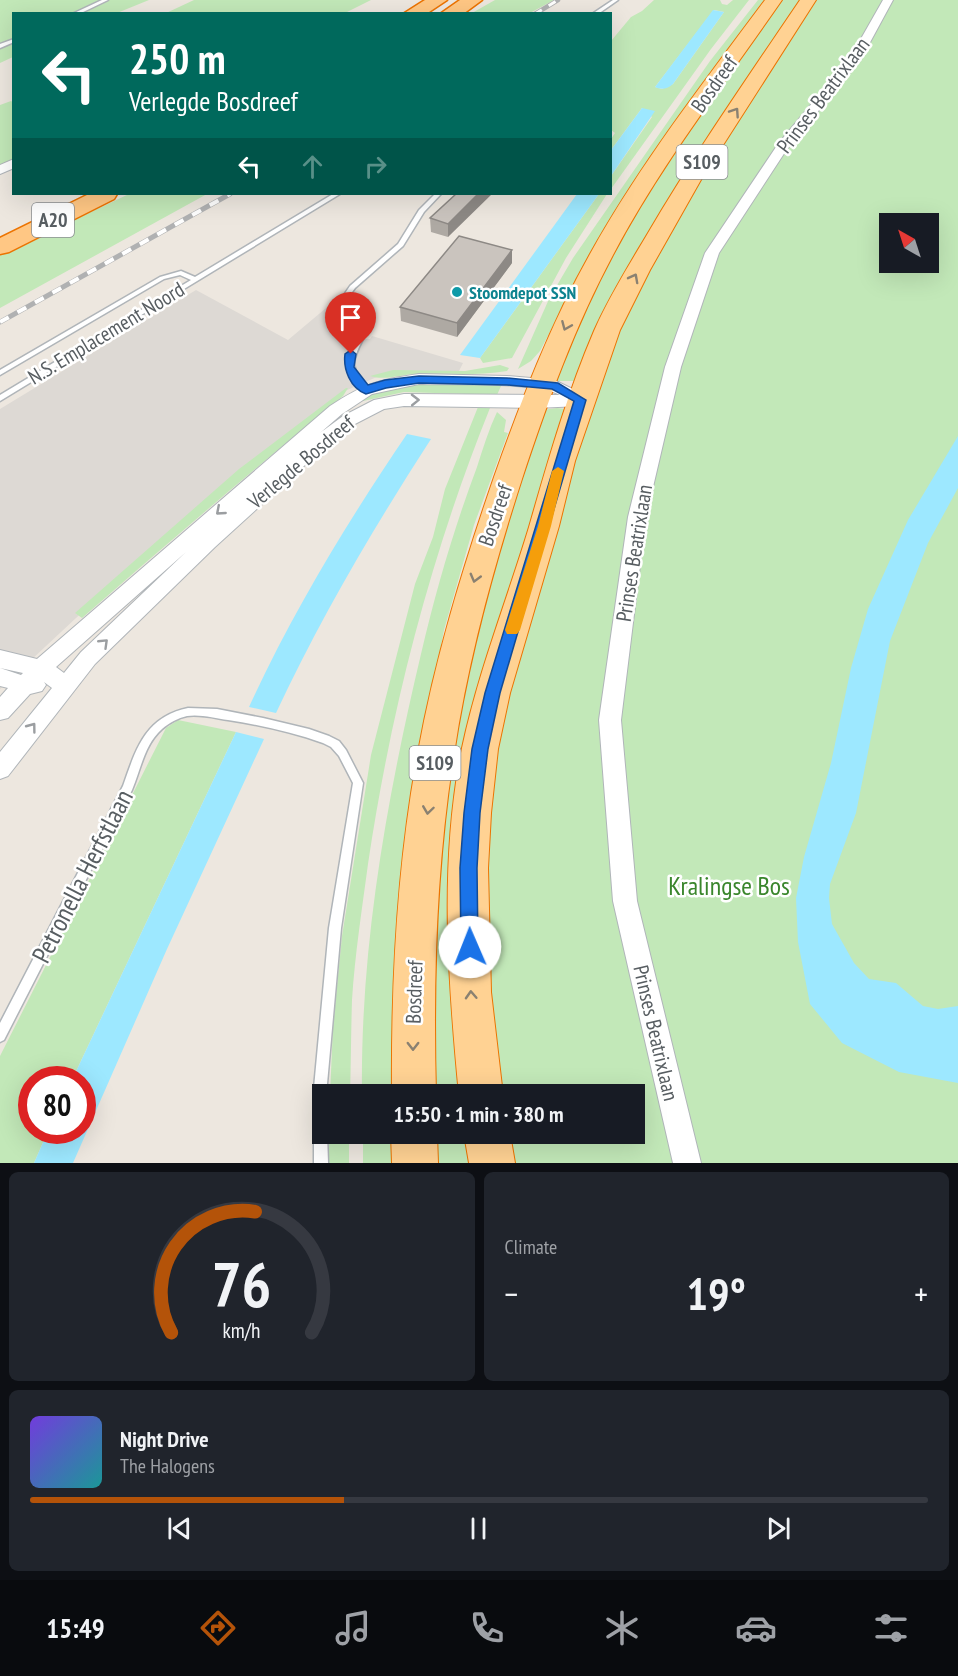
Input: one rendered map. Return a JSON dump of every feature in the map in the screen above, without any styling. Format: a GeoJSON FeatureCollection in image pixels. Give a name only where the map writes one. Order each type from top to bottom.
{"type":"FeatureCollection","features":[{"type":"Feature","properties":{"kind":"highway"},"geometry":{"type":"LineString","coordinates":[[416,12],[438,0]]}},
{"type":"Feature","properties":{"kind":"highway"},"geometry":{"type":"LineString","coordinates":[[452,12],[473,0]]}},
{"type":"Feature","properties":{"kind":"highway","name":"Bosdreef"},"geometry":{"type":"LineString","coordinates":[[414,1084],[417,906],[424,833],[450,681],[480,558],[539,393],[575,307],[620,221],[688,120],[774,0]]}},
{"type":"Feature","properties":{"kind":"highway","name":"Bosdreef"},"geometry":{"type":"LineString","coordinates":[[480,1084],[471,992],[469,879],[472,813],[480,749],[493,693],[580,400],[606,330],[669,213],[808,0]]}},
{"type":"Feature","properties":{"kind":"highway","name":"A20"},"geometry":{"type":"LineString","coordinates":[[0,225],[61,195]]}},
{"type":"Feature","properties":{"kind":"highway","name":"A20"},"geometry":{"type":"LineString","coordinates":[[0,247],[104,195]]}},
{"type":"Feature","properties":{"kind":"highway"},"geometry":{"type":"LineString","coordinates":[[414,1144],[415,1163]]}},
{"type":"Feature","properties":{"kind":"highway"},"geometry":{"type":"LineString","coordinates":[[489,1144],[492,1163]]}},
{"type":"Feature","properties":{"kind":"street","name":"Prinses Beatrixlaan"},"geometry":{"type":"LineString","coordinates":[[687,1163],[625,901],[610,720],[637,517],[673,367],[712,253],[782,147],[855,59],[888,0]]}},
{"type":"Feature","properties":{"kind":"street","name":"Verlegde Bosdreef"},"geometry":{"type":"LineString","coordinates":[[0,711],[41,668],[336,410],[366,390],[385,384],[419,380],[539,393],[580,400]]}},
{"type":"Feature","properties":{"kind":"street","name":"Verlegde Bosdreef"},"geometry":{"type":"LineString","coordinates":[[0,769],[88,658],[208,542],[321,441],[359,414],[380,405],[405,400],[539,393]]}},
{"type":"Feature","properties":{"kind":"street"},"geometry":{"type":"LineString","coordinates":[[0,659],[41,668],[65,686]]}},
{"type":"Feature","properties":{"kind":"street"},"geometry":{"type":"LineString","coordinates":[[0,677],[24,685],[65,686]]}},
{"type":"Feature","properties":{"kind":"lane"},"geometry":{"type":"LineString","coordinates":[[78,12],[105,0]]}},
{"type":"Feature","properties":{"kind":"lane"},"geometry":{"type":"LineString","coordinates":[[597,12],[616,0]]}},
{"type":"Feature","properties":{"kind":"lane","name":"N.S. Emplacement Noord"},"geometry":{"type":"LineString","coordinates":[[0,398],[335,195]]}},
{"type":"Feature","properties":{"kind":"lane"},"geometry":{"type":"LineString","coordinates":[[340,305],[352,287],[401,245],[421,210],[437,195]]}},
{"type":"Feature","properties":{"kind":"lane"},"geometry":{"type":"LineString","coordinates":[[0,373],[162,278],[181,273],[195,279]]}},
{"type":"Feature","properties":{"kind":"lane"},"geometry":{"type":"LineString","coordinates":[[359,339],[351,354],[349,367],[355,379],[366,390]]}},
{"type":"Feature","properties":{"kind":"lane","name":"Petronella Herfstlaan"},"geometry":{"type":"LineString","coordinates":[[0,1036],[128,787],[142,748],[152,733],[167,719],[188,712],[219,713],[334,742],[349,761],[358,783],[335,928],[320,1088],[321,1163]]}},
{"type":"Feature","properties":{"kind":"shaded area"},"geometry":{"type":"Polygon","coordinates":[[[196,290],[288,340],[332,303],[347,309],[340,338],[370,339],[372,336],[463,363],[458,373],[408,371],[379,376],[345,391],[91,604],[0,689],[0,409],[196,290]]]}},
{"type":"Feature","properties":{"kind":"green space"},"geometry":{"type":"Polygon","coordinates":[[[0,0],[149,0],[119,12],[12,12],[12,57],[0,63],[0,0]]]}},
{"type":"Feature","properties":{"kind":"green space"},"geometry":{"type":"Polygon","coordinates":[[[194,0],[371,0],[347,12],[168,12],[194,0]]]}},
{"type":"Feature","properties":{"kind":"green space"},"geometry":{"type":"Polygon","coordinates":[[[495,0],[554,0],[532,12],[474,12],[495,0]]]}},
{"type":"Feature","properties":{"kind":"green space"},"geometry":{"type":"Polygon","coordinates":[[[654,0],[720,0],[722,4],[727,5],[733,0],[749,0],[612,188],[612,175],[652,117],[642,108],[612,149],[612,138],[615,133],[612,131],[612,40],[631,17],[654,0]],[[714,10],[655,87],[662,89],[673,84],[724,12],[714,10]]]}},
{"type":"Feature","properties":{"kind":"green space"},"geometry":{"type":"Polygon","coordinates":[[[758,0],[766,0],[584,266],[540,351],[531,361],[518,369],[549,299],[573,258],[710,61],[758,0]]]}},
{"type":"Feature","properties":{"kind":"green space"},"geometry":{"type":"Polygon","coordinates":[[[779,0],[803,0],[575,381],[548,381],[562,343],[652,186],[779,0]]]}},
{"type":"Feature","properties":{"kind":"green space","name":"Kralingse Bos"},"geometry":{"type":"Polygon","coordinates":[[[816,0],[958,0],[958,1163],[509,1163],[506,1144],[645,1144],[645,1084],[496,1084],[484,904],[490,766],[548,535],[616,339],[649,266],[704,170],[816,0]]]}},
{"type":"Feature","properties":{"kind":"green space"},"geometry":{"type":"Polygon","coordinates":[[[12,102],[12,160],[0,166],[0,105],[12,102]]]}},
{"type":"Feature","properties":{"kind":"green space"},"geometry":{"type":"Polygon","coordinates":[[[127,195],[205,195],[0,308],[0,255],[127,195]]]}},
{"type":"Feature","properties":{"kind":"green space"},"geometry":{"type":"Polygon","coordinates":[[[598,195],[606,195],[566,258],[512,358],[483,363],[480,358],[598,195]]]}},
{"type":"Feature","properties":{"kind":"green space"},"geometry":{"type":"Polygon","coordinates":[[[500,365],[509,368],[507,371],[484,373],[417,374],[382,378],[370,376],[393,370],[465,371],[500,365]]]}},
{"type":"Feature","properties":{"kind":"green space"},"geometry":{"type":"Polygon","coordinates":[[[436,383],[501,386],[497,395],[404,392],[363,401],[359,398],[398,385],[436,383]]]}},
{"type":"Feature","properties":{"kind":"green space"},"geometry":{"type":"Polygon","coordinates":[[[348,388],[343,396],[82,618],[75,613],[239,469],[348,388]]]}},
{"type":"Feature","properties":{"kind":"green space"},"geometry":{"type":"Polygon","coordinates":[[[478,407],[490,408],[449,519],[401,690],[377,806],[368,864],[352,1000],[350,1084],[330,1084],[333,1026],[342,936],[371,755],[415,584],[433,537],[445,489],[478,407]]]}},
{"type":"Feature","properties":{"kind":"green space"},"geometry":{"type":"Polygon","coordinates":[[[566,409],[567,419],[481,677],[466,1084],[427,1084],[447,732],[535,411],[566,409]]]}},
{"type":"Feature","properties":{"kind":"green space"},"geometry":{"type":"Polygon","coordinates":[[[497,412],[506,420],[504,432],[508,433],[474,525],[444,630],[411,802],[397,1084],[362,1084],[366,983],[371,928],[397,763],[439,583],[497,412]]]}},
{"type":"Feature","properties":{"kind":"green space"},"geometry":{"type":"Polygon","coordinates":[[[178,720],[236,732],[79,1066],[18,1066],[18,1144],[42,1144],[34,1163],[0,1163],[0,1056],[166,728],[178,720]]]}},
{"type":"Feature","properties":{"kind":"green space"},"geometry":{"type":"Polygon","coordinates":[[[329,1144],[349,1144],[349,1163],[329,1163],[329,1144]]]}},
{"type":"Feature","properties":{"kind":"green space"},"geometry":{"type":"Polygon","coordinates":[[[363,1144],[395,1144],[396,1163],[363,1163],[363,1144]]]}},
{"type":"Feature","properties":{"kind":"green space"},"geometry":{"type":"Polygon","coordinates":[[[426,1144],[473,1144],[476,1163],[426,1163],[426,1144]]]}},
{"type":"Feature","properties":{"kind":"water"},"geometry":{"type":"Polygon","coordinates":[[[713,10],[724,12],[673,84],[664,88],[655,87],[713,10]]]}},
{"type":"Feature","properties":{"kind":"water"},"geometry":{"type":"Polygon","coordinates":[[[642,108],[655,111],[612,175],[612,149],[642,108]]]}},
{"type":"Feature","properties":{"kind":"water"},"geometry":{"type":"Polygon","coordinates":[[[576,195],[598,195],[480,358],[460,355],[576,195]]]}},
{"type":"Feature","properties":{"kind":"water"},"geometry":{"type":"Polygon","coordinates":[[[407,434],[431,439],[349,574],[276,713],[249,707],[322,567],[407,434]]]}},
{"type":"Feature","properties":{"kind":"water"},"geometry":{"type":"Polygon","coordinates":[[[958,436],[958,488],[928,543],[890,641],[856,813],[830,884],[829,898],[832,924],[854,963],[869,979],[896,983],[923,1006],[938,1009],[958,1006],[958,1083],[899,1072],[842,1043],[810,1004],[798,942],[796,898],[804,857],[831,763],[851,668],[868,609],[908,520],[958,436]]]}},
{"type":"Feature","properties":{"kind":"water"},"geometry":{"type":"Polygon","coordinates":[[[236,732],[264,739],[167,949],[96,1111],[96,1066],[79,1066],[236,732]]]}},
{"type":"Feature","properties":{"kind":"water"},"geometry":{"type":"Polygon","coordinates":[[[42,1144],[81,1144],[73,1163],[34,1163],[42,1144]]]}},
{"type":"Feature","properties":{"kind":"building"},"geometry":{"type":"Polygon","coordinates":[[[455,195],[477,195],[448,224],[430,218],[455,195]]]}},
{"type":"Feature","properties":{"kind":"building","name":"Stoomdepot SSN"},"geometry":{"type":"Polygon","coordinates":[[[459,236],[512,250],[457,323],[400,307],[459,236]]]}},
{"type":"Feature","properties":{"kind":"railway"},"geometry":{"type":"LineString","coordinates":[[538,12],[558,0]]}},
{"type":"Feature","properties":{"kind":"railway"},"geometry":{"type":"LineString","coordinates":[[0,322],[228,195]]}},
{"type":"Feature","properties":{"kind":"slow traffic"},"geometry":{"type":"LineString","coordinates":[[512,630],[544,526],[558,471]]}},
{"type":"Feature","properties":{"kind":"place","name":"Stoomdepot SSN"},"geometry":{"type":"Point","coordinates":[457,292]}},
{"type":"Feature","properties":{"kind":"route"},"geometry":{"type":"LineString","coordinates":[[351,354],[349,367],[355,379],[366,390],[385,384],[419,380],[507,381],[554,385],[570,392],[580,400],[493,693],[480,749],[472,813],[469,868],[470,947]]}}]}
